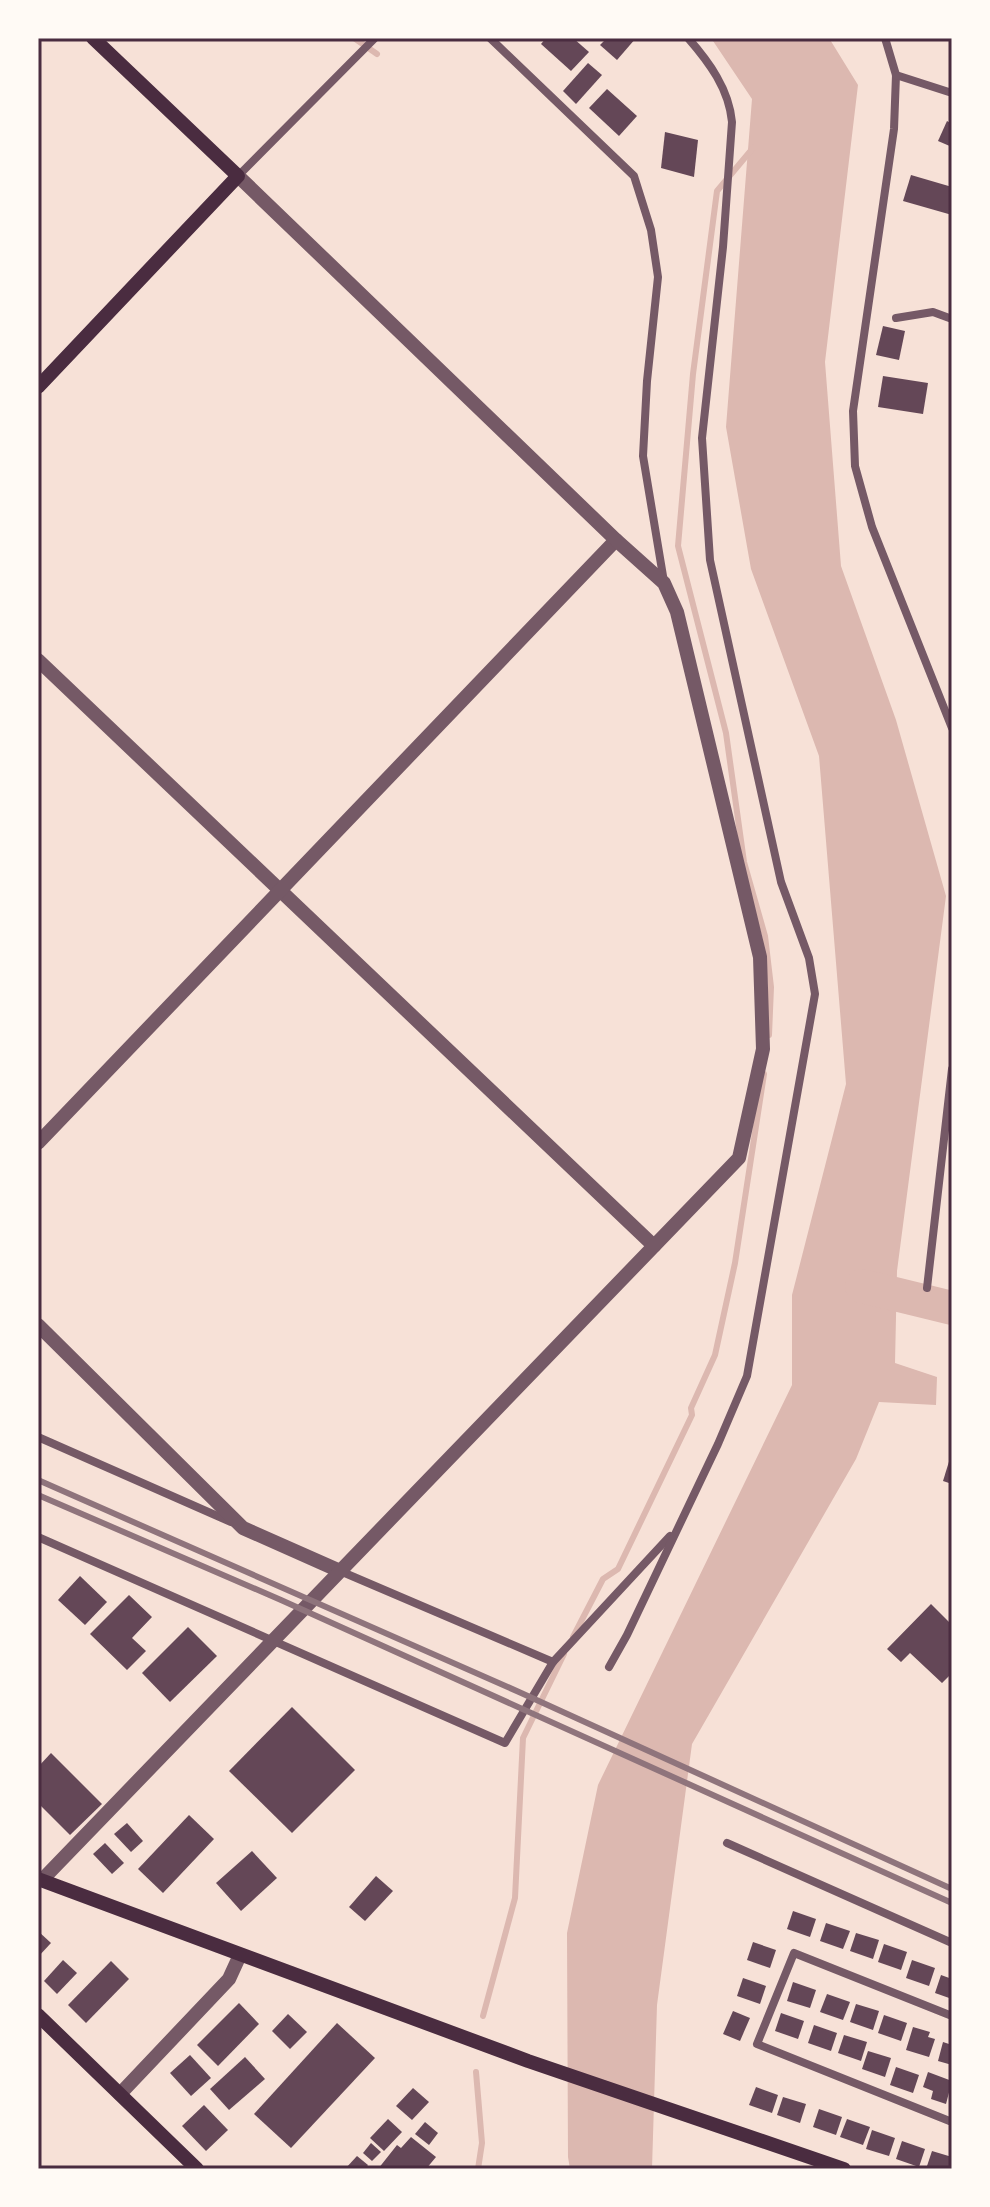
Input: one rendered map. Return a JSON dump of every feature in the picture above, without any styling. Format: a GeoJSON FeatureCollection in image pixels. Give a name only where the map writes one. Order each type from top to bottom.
{"type":"FeatureCollection","features":[{"type":"Feature","properties":{"kind":"main road"},"geometry":{"type":"LineString","coordinates":[[38,387],[238,176],[93,38]]}},
{"type":"Feature","properties":{"kind":"main road"},"geometry":{"type":"LineString","coordinates":[[39,1881],[528,2061],[844,2169]]}},
{"type":"Feature","properties":{"kind":"main road"},"geometry":{"type":"LineString","coordinates":[[38,2015],[197,2169]]}},
{"type":"Feature","properties":{"kind":"street"},"geometry":{"type":"LineString","coordinates":[[375,38],[238,176],[664,583]]}},
{"type":"Feature","properties":{"kind":"street"},"geometry":{"type":"LineString","coordinates":[[39,1881],[739,1158],[763,1049],[760,957],[677,612],[664,583],[643,456],[658,277],[651,230],[634,176],[490,38]]}},
{"type":"Feature","properties":{"kind":"street"},"geometry":{"type":"LineString","coordinates":[[609,1667],[718,1444],[747,1376],[815,994],[809,958],[781,882],[710,560],[702,438],[723,247],[732,122],[730,105],[709,63],[688,38]]}},
{"type":"Feature","properties":{"kind":"street"},"geometry":{"type":"LineString","coordinates":[[885,38],[896,75],[894,129],[853,411],[855,466],[872,527],[952,728]]}},
{"type":"Feature","properties":{"kind":"street"},"geometry":{"type":"LineString","coordinates":[[896,75],[949,92],[952,82]]}},
{"type":"Feature","properties":{"kind":"street"},"geometry":{"type":"LineString","coordinates":[[896,318],[933,312],[952,319]]}},
{"type":"Feature","properties":{"kind":"street"},"geometry":{"type":"LineString","coordinates":[[38,1143],[616,540]]}},
{"type":"Feature","properties":{"kind":"street"},"geometry":{"type":"LineString","coordinates":[[38,660],[654,1246]]}},
{"type":"Feature","properties":{"kind":"street"},"geometry":{"type":"LineString","coordinates":[[927,1288],[952,1069]]}},
{"type":"Feature","properties":{"kind":"street"},"geometry":{"type":"LineString","coordinates":[[38,1325],[243,1528]]}},
{"type":"Feature","properties":{"kind":"street"},"geometry":{"type":"LineString","coordinates":[[38,1437],[553,1662]]}},
{"type":"Feature","properties":{"kind":"street"},"geometry":{"type":"LineString","coordinates":[[38,1537],[505,1743],[553,1662],[676,1529]]}},
{"type":"Feature","properties":{"kind":"street"},"geometry":{"type":"LineString","coordinates":[[727,1843],[952,1943]]}},
{"type":"Feature","properties":{"kind":"street"},"geometry":{"type":"LineString","coordinates":[[952,2016],[794,1953],[757,2044],[952,2122]]}},
{"type":"Feature","properties":{"kind":"street"},"geometry":{"type":"LineString","coordinates":[[120,2094],[229,1979],[240,1955]]}},
{"type":"Feature","properties":{"kind":"shaded area"},"geometry":{"type":"Polygon","coordinates":[[[711,38],[829,38],[858,85],[825,362],[841,566],[896,720],[946,896],[897,1271],[895,1363],[937,1377],[936,1405],[879,1402],[856,1459],[692,1744],[657,2005],[652,2169],[570,2169],[567,1933],[598,1785],[792,1385],[792,1295],[846,1084],[819,756],[751,569],[726,427],[752,99],[711,38]]]}},
{"type":"Feature","properties":{"kind":"building"},"geometry":{"type":"Polygon","coordinates":[[[546,38],[573,38],[589,52],[571,71],[541,44],[546,38]]]}},
{"type":"Feature","properties":{"kind":"building"},"geometry":{"type":"Polygon","coordinates":[[[607,38],[636,38],[617,60],[600,45],[607,38]]]}},
{"type":"Feature","properties":{"kind":"building"},"geometry":{"type":"Polygon","coordinates":[[[588,63],[602,75],[576,104],[563,91],[588,63]]]}},
{"type":"Feature","properties":{"kind":"building"},"geometry":{"type":"Polygon","coordinates":[[[607,89],[637,116],[619,136],[589,108],[607,89]]]}},
{"type":"Feature","properties":{"kind":"building"},"geometry":{"type":"Polygon","coordinates":[[[947,121],[952,124],[952,147],[938,141],[947,121]]]}},
{"type":"Feature","properties":{"kind":"building"},"geometry":{"type":"Polygon","coordinates":[[[665,132],[698,140],[694,177],[661,168],[665,132]]]}},
{"type":"Feature","properties":{"kind":"building"},"geometry":{"type":"Polygon","coordinates":[[[911,175],[952,187],[952,215],[903,201],[911,175]]]}},
{"type":"Feature","properties":{"kind":"building"},"geometry":{"type":"Polygon","coordinates":[[[883,326],[905,331],[899,360],[876,355],[883,326]]]}},
{"type":"Feature","properties":{"kind":"building"},"geometry":{"type":"Polygon","coordinates":[[[883,376],[928,383],[923,414],[878,407],[883,376]]]}},
{"type":"Feature","properties":{"kind":"building"},"geometry":{"type":"Polygon","coordinates":[[[952,1455],[952,1484],[943,1481],[952,1455]]]}},
{"type":"Feature","properties":{"kind":"building"},"geometry":{"type":"Polygon","coordinates":[[[80,1576],[107,1602],[85,1625],[58,1600],[80,1576]]]}},
{"type":"Feature","properties":{"kind":"building"},"geometry":{"type":"Polygon","coordinates":[[[129,1595],[152,1617],[132,1638],[146,1651],[127,1670],[90,1634],[129,1595]]]}},
{"type":"Feature","properties":{"kind":"building"},"geometry":{"type":"Polygon","coordinates":[[[931,1604],[952,1625],[952,1673],[942,1683],[910,1653],[901,1662],[887,1649],[931,1604]]]}},
{"type":"Feature","properties":{"kind":"building"},"geometry":{"type":"Polygon","coordinates":[[[188,1627],[217,1656],[170,1702],[142,1673],[188,1627]]]}},
{"type":"Feature","properties":{"kind":"building"},"geometry":{"type":"Polygon","coordinates":[[[292,1707],[355,1770],[292,1833],[229,1771],[292,1707]]]}},
{"type":"Feature","properties":{"kind":"building"},"geometry":{"type":"Polygon","coordinates":[[[51,1753],[102,1804],[70,1835],[38,1803],[38,1767],[51,1753]]]}},
{"type":"Feature","properties":{"kind":"building"},"geometry":{"type":"Polygon","coordinates":[[[189,1815],[214,1839],[163,1893],[138,1869],[189,1815]]]}},
{"type":"Feature","properties":{"kind":"building"},"geometry":{"type":"Polygon","coordinates":[[[127,1823],[143,1841],[131,1852],[114,1834],[127,1823]]]}},
{"type":"Feature","properties":{"kind":"building"},"geometry":{"type":"Polygon","coordinates":[[[105,1843],[124,1863],[112,1874],[93,1854],[105,1843]]]}},
{"type":"Feature","properties":{"kind":"building"},"geometry":{"type":"Polygon","coordinates":[[[252,1851],[277,1878],[241,1911],[216,1883],[252,1851]]]}},
{"type":"Feature","properties":{"kind":"building"},"geometry":{"type":"Polygon","coordinates":[[[376,1876],[393,1891],[365,1921],[349,1907],[376,1876]]]}},
{"type":"Feature","properties":{"kind":"building"},"geometry":{"type":"Polygon","coordinates":[[[793,1911],[816,1919],[810,1937],[787,1929],[793,1911]]]}},
{"type":"Feature","properties":{"kind":"building"},"geometry":{"type":"Polygon","coordinates":[[[826,1923],[850,1931],[843,1949],[820,1941],[826,1923]]]}},
{"type":"Feature","properties":{"kind":"building"},"geometry":{"type":"Polygon","coordinates":[[[38,1931],[51,1943],[38,1957],[38,1931]]]}},
{"type":"Feature","properties":{"kind":"building"},"geometry":{"type":"Polygon","coordinates":[[[856,1933],[879,1940],[873,1959],[850,1951],[856,1933]]]}},
{"type":"Feature","properties":{"kind":"building"},"geometry":{"type":"Polygon","coordinates":[[[753,1942],[776,1950],[770,1968],[747,1960],[753,1942]]]}},
{"type":"Feature","properties":{"kind":"building"},"geometry":{"type":"Polygon","coordinates":[[[884,1944],[907,1952],[901,1970],[878,1962],[884,1944]]]}},
{"type":"Feature","properties":{"kind":"building"},"geometry":{"type":"Polygon","coordinates":[[[63,1960],[77,1973],[57,1994],[44,1981],[63,1960]]]}},
{"type":"Feature","properties":{"kind":"building"},"geometry":{"type":"Polygon","coordinates":[[[912,1960],[935,1968],[929,1986],[906,1978],[912,1960]]]}},
{"type":"Feature","properties":{"kind":"building"},"geometry":{"type":"Polygon","coordinates":[[[111,1961],[129,1979],[86,2023],[68,2005],[111,1961]]]}},
{"type":"Feature","properties":{"kind":"building"},"geometry":{"type":"Polygon","coordinates":[[[941,1975],[952,1979],[952,1999],[935,1993],[941,1975]]]}},
{"type":"Feature","properties":{"kind":"building"},"geometry":{"type":"Polygon","coordinates":[[[743,1978],[766,1986],[760,2004],[737,1996],[743,1978]]]}},
{"type":"Feature","properties":{"kind":"building"},"geometry":{"type":"Polygon","coordinates":[[[793,1982],[816,1990],[810,2008],[787,2001],[793,1982]]]}},
{"type":"Feature","properties":{"kind":"building"},"geometry":{"type":"Polygon","coordinates":[[[827,1994],[850,2002],[843,2020],[820,2012],[827,1994]]]}},
{"type":"Feature","properties":{"kind":"building"},"geometry":{"type":"Polygon","coordinates":[[[239,2003],[259,2024],[218,2066],[197,2045],[239,2003]]]}},
{"type":"Feature","properties":{"kind":"building"},"geometry":{"type":"Polygon","coordinates":[[[856,2004],[879,2011],[873,2030],[850,2022],[856,2004]]]}},
{"type":"Feature","properties":{"kind":"building"},"geometry":{"type":"Polygon","coordinates":[[[733,2011],[750,2018],[740,2041],[723,2034],[733,2011]]]}},
{"type":"Feature","properties":{"kind":"building"},"geometry":{"type":"Polygon","coordinates":[[[781,2013],[804,2021],[798,2039],[775,2031],[781,2013]]]}},
{"type":"Feature","properties":{"kind":"building"},"geometry":{"type":"Polygon","coordinates":[[[288,2014],[307,2032],[290,2049],[272,2031],[288,2014]]]}},
{"type":"Feature","properties":{"kind":"building"},"geometry":{"type":"Polygon","coordinates":[[[884,2015],[907,2023],[901,2041],[878,2033],[884,2015]]]}},
{"type":"Feature","properties":{"kind":"building"},"geometry":{"type":"Polygon","coordinates":[[[337,2023],[375,2058],[291,2148],[254,2114],[337,2023]]]}},
{"type":"Feature","properties":{"kind":"building"},"geometry":{"type":"Polygon","coordinates":[[[814,2025],[837,2033],[831,2051],[808,2043],[814,2025]]]}},
{"type":"Feature","properties":{"kind":"building"},"geometry":{"type":"Polygon","coordinates":[[[913,2027],[930,2032],[928,2037],[935,2039],[929,2057],[906,2050],[913,2027]]]}},
{"type":"Feature","properties":{"kind":"building"},"geometry":{"type":"Polygon","coordinates":[[[844,2035],[867,2042],[861,2061],[838,2053],[844,2035]]]}},
{"type":"Feature","properties":{"kind":"building"},"geometry":{"type":"Polygon","coordinates":[[[951,2036],[952,2065],[938,2061],[943,2042],[949,2044],[951,2036]]]}},
{"type":"Feature","properties":{"kind":"building"},"geometry":{"type":"Polygon","coordinates":[[[868,2051],[891,2058],[885,2077],[862,2069],[868,2051]]]}},
{"type":"Feature","properties":{"kind":"building"},"geometry":{"type":"Polygon","coordinates":[[[190,2055],[211,2078],[191,2096],[170,2073],[190,2055]]]}},
{"type":"Feature","properties":{"kind":"building"},"geometry":{"type":"Polygon","coordinates":[[[245,2057],[265,2079],[229,2110],[210,2089],[245,2057]]]}},
{"type":"Feature","properties":{"kind":"building"},"geometry":{"type":"Polygon","coordinates":[[[896,2067],[919,2075],[913,2093],[890,2085],[896,2067]]]}},
{"type":"Feature","properties":{"kind":"building"},"geometry":{"type":"Polygon","coordinates":[[[928,2072],[952,2081],[946,2104],[931,2099],[933,2091],[923,2087],[928,2072]]]}},
{"type":"Feature","properties":{"kind":"building"},"geometry":{"type":"Polygon","coordinates":[[[756,2087],[778,2095],[772,2113],[749,2105],[756,2087]]]}},
{"type":"Feature","properties":{"kind":"building"},"geometry":{"type":"Polygon","coordinates":[[[413,2088],[429,2102],[412,2120],[396,2106],[413,2088]]]}},
{"type":"Feature","properties":{"kind":"building"},"geometry":{"type":"Polygon","coordinates":[[[783,2097],[806,2104],[800,2123],[777,2115],[783,2097]]]}},
{"type":"Feature","properties":{"kind":"building"},"geometry":{"type":"Polygon","coordinates":[[[204,2105],[228,2130],[206,2151],[182,2126],[204,2105]]]}},
{"type":"Feature","properties":{"kind":"building"},"geometry":{"type":"Polygon","coordinates":[[[819,2109],[842,2117],[836,2135],[813,2127],[819,2109]]]}},
{"type":"Feature","properties":{"kind":"building"},"geometry":{"type":"Polygon","coordinates":[[[388,2119],[402,2132],[384,2151],[370,2138],[388,2119]]]}},
{"type":"Feature","properties":{"kind":"building"},"geometry":{"type":"Polygon","coordinates":[[[847,2119],[870,2127],[863,2145],[840,2137],[847,2119]]]}},
{"type":"Feature","properties":{"kind":"building"},"geometry":{"type":"Polygon","coordinates":[[[425,2122],[438,2133],[429,2145],[415,2134],[425,2122]]]}},
{"type":"Feature","properties":{"kind":"building"},"geometry":{"type":"Polygon","coordinates":[[[872,2130],[895,2138],[889,2156],[866,2149],[872,2130]]]}},
{"type":"Feature","properties":{"kind":"building"},"geometry":{"type":"Polygon","coordinates":[[[411,2137],[436,2157],[426,2169],[378,2169],[397,2145],[401,2148],[411,2137]]]}},
{"type":"Feature","properties":{"kind":"building"},"geometry":{"type":"Polygon","coordinates":[[[902,2141],[925,2149],[919,2167],[896,2159],[902,2141]]]}},
{"type":"Feature","properties":{"kind":"building"},"geometry":{"type":"Polygon","coordinates":[[[371,2143],[381,2152],[372,2161],[363,2153],[371,2143]]]}},
{"type":"Feature","properties":{"kind":"building"},"geometry":{"type":"Polygon","coordinates":[[[932,2151],[952,2157],[951,2169],[926,2169],[932,2151]]]}},
{"type":"Feature","properties":{"kind":"building"},"geometry":{"type":"Polygon","coordinates":[[[357,2156],[368,2165],[365,2169],[345,2169],[357,2156]]]}},
{"type":"Feature","properties":{"kind":"waterway"},"geometry":{"type":"LineString","coordinates":[[354,38],[377,54]]}},
{"type":"Feature","properties":{"kind":"waterway"},"geometry":{"type":"LineString","coordinates":[[753,148],[717,191],[693,374],[678,546],[726,733],[744,862],[765,936],[771,987],[769,1035]]}},
{"type":"Feature","properties":{"kind":"waterway"},"geometry":{"type":"LineString","coordinates":[[573,1637],[603,1579],[618,1569],[692,1415],[691,1408],[715,1355],[735,1263],[764,1074]]}},
{"type":"Feature","properties":{"kind":"waterway"},"geometry":{"type":"LineString","coordinates":[[862,1286],[952,1308]]}},
{"type":"Feature","properties":{"kind":"waterway"},"geometry":{"type":"LineString","coordinates":[[483,2016],[515,1898],[523,1738],[564,1654]]}},
{"type":"Feature","properties":{"kind":"waterway"},"geometry":{"type":"LineString","coordinates":[[476,2072],[482,2143],[478,2169]]}},
{"type":"Feature","properties":{"kind":"railway"},"geometry":{"type":"LineString","coordinates":[[38,1480],[519,1692],[952,1889]]}},
{"type":"Feature","properties":{"kind":"railway"},"geometry":{"type":"LineString","coordinates":[[38,1495],[281,1600],[952,1903]]}}]}
